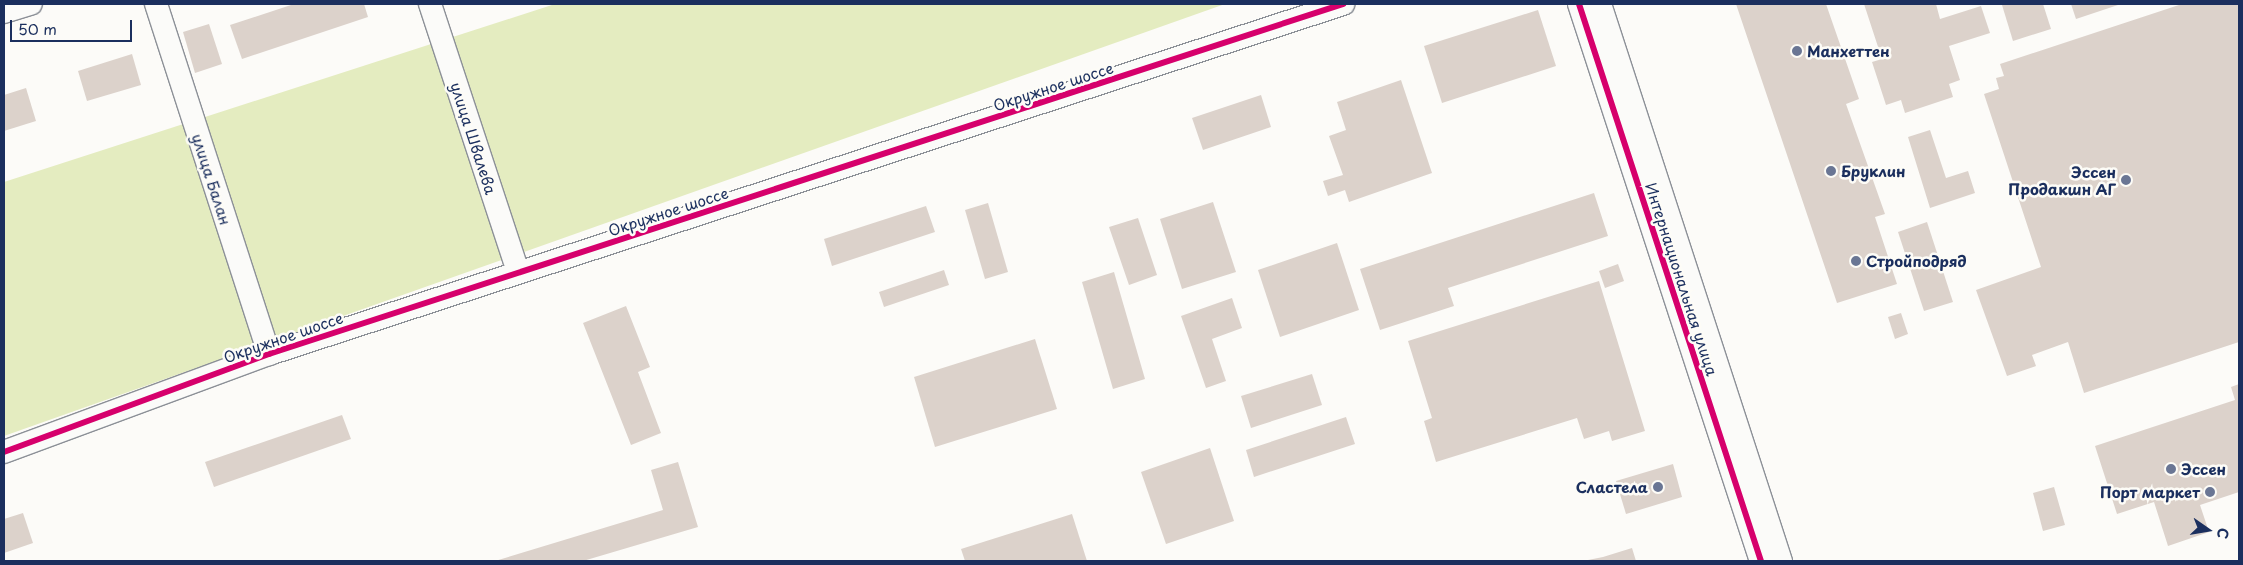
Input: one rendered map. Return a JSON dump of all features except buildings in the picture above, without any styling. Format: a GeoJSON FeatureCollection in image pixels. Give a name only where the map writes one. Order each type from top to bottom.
{"type":"FeatureCollection","features":[{"type":"Feature","properties":{"kind":"street"},"geometry":{"type":"LineString","coordinates":[[4,12],[31,4]]}},
{"type":"Feature","properties":{"kind":"street","name":"улица Балан"},"geometry":{"type":"LineString","coordinates":[[156,4],[269,354]]}},
{"type":"Feature","properties":{"kind":"street","name":"улица Швалева"},"geometry":{"type":"LineString","coordinates":[[430,4],[518,272]]}},
{"type":"Feature","properties":{"kind":"street","name":"Окружное шоссе"},"geometry":{"type":"LineString","coordinates":[[4,452],[269,354],[1343,4]]}},
{"type":"Feature","properties":{"kind":"street","name":"Интернациональная улица"},"geometry":{"type":"LineString","coordinates":[[1578,4],[1761,561]]}},
{"type":"Feature","properties":{"kind":"street","name":"Интернациональная улица"},"geometry":{"type":"LineString","coordinates":[[1600,4],[1781,561]]}},
{"type":"Feature","properties":{"kind":"green space"},"geometry":{"type":"Polygon","coordinates":[[[555,4],[1225,4],[4,436],[4,182],[555,4]]]}},
{"type":"Feature","properties":{"kind":"cycle path"},"geometry":{"type":"LineString","coordinates":[[4,452],[269,354],[1343,4]]}},
{"type":"Feature","properties":{"kind":"cycle path"},"geometry":{"type":"LineString","coordinates":[[1579,4],[1761,561]]}},
{"type":"Feature","properties":{"kind":"place","name":"Манхеттен"},"geometry":{"type":"Point","coordinates":[1797,51]}},
{"type":"Feature","properties":{"kind":"place","name":"Бруклин"},"geometry":{"type":"Point","coordinates":[1831,171]}},
{"type":"Feature","properties":{"kind":"place","name":"Эссен Продакшн АГ"},"geometry":{"type":"Point","coordinates":[2126,180]}},
{"type":"Feature","properties":{"kind":"place","name":"Стройподряд"},"geometry":{"type":"Point","coordinates":[1856,261]}},
{"type":"Feature","properties":{"kind":"place","name":"Эссен"},"geometry":{"type":"Point","coordinates":[2171,469]}},
{"type":"Feature","properties":{"kind":"place","name":"Сластела"},"geometry":{"type":"Point","coordinates":[1658,487]}},
{"type":"Feature","properties":{"kind":"place","name":"Порт маркет"},"geometry":{"type":"Point","coordinates":[2210,492]}}]}
